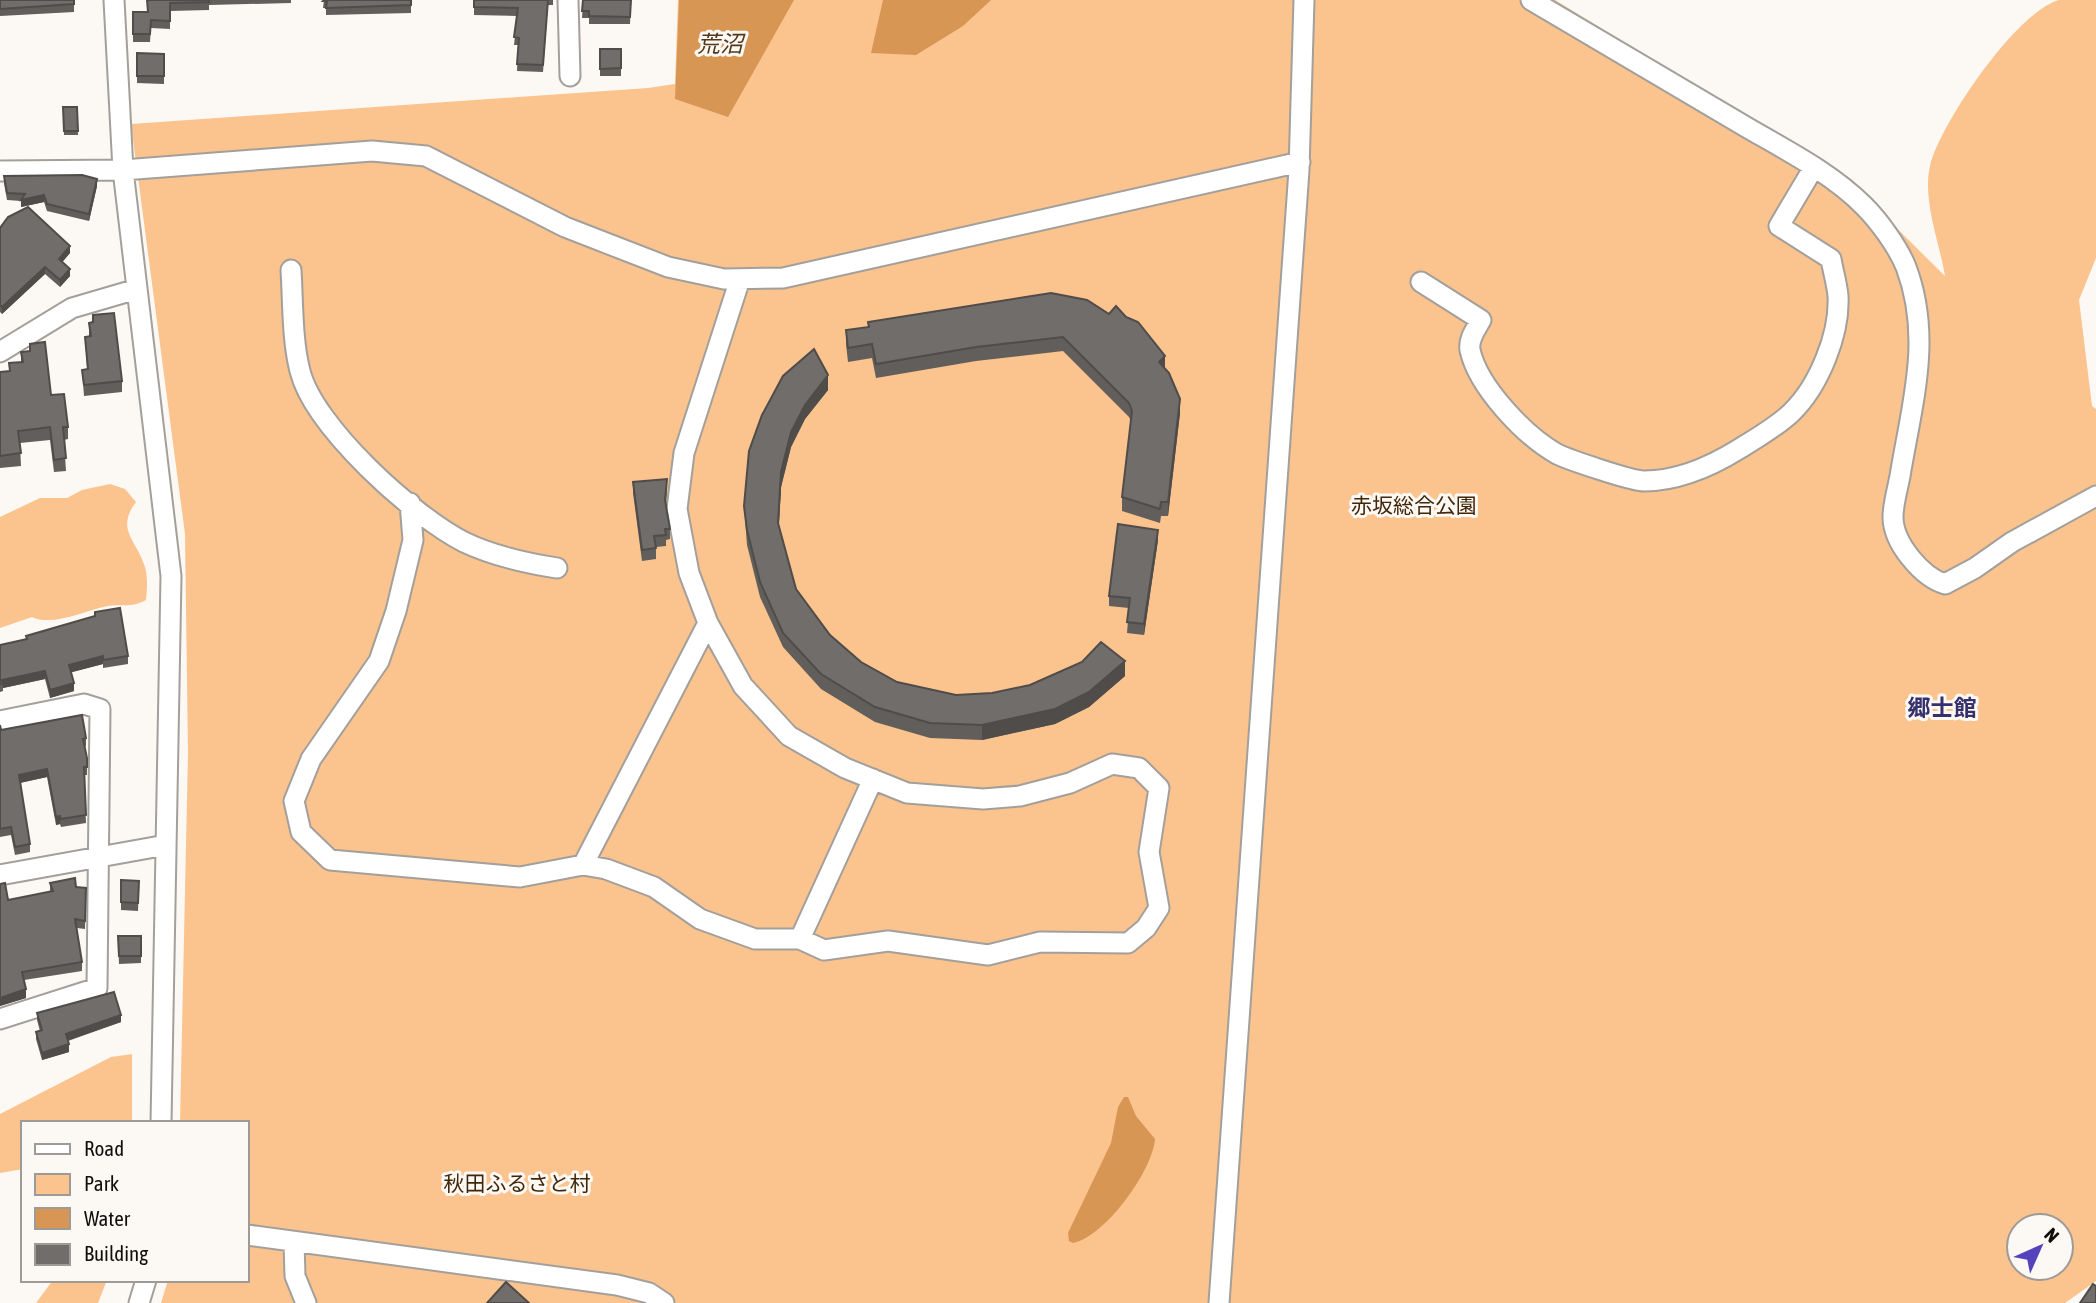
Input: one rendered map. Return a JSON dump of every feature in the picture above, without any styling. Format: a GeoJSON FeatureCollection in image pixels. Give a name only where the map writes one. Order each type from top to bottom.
{"type":"FeatureCollection","features":[{"type":"Feature","properties":{"kind":"street"},"geometry":{"type":"LineString","coordinates":[[114,0],[124,170],[171,576],[161,1121]]}},
{"type":"Feature","properties":{"kind":"street"},"geometry":{"type":"LineString","coordinates":[[568,0],[570,76]]}},
{"type":"Feature","properties":{"kind":"street"},"geometry":{"type":"LineString","coordinates":[[1219,1303],[1300,162],[1304,0]]}},
{"type":"Feature","properties":{"kind":"street"},"geometry":{"type":"LineString","coordinates":[[1531,0],[1814,167],[1864,206],[1877,222],[1905,264],[1920,316],[1914,403],[1893,519],[1909,556],[1930,580],[1945,584],[1975,568],[2012,542],[2096,496]]}},
{"type":"Feature","properties":{"kind":"street"},"geometry":{"type":"LineString","coordinates":[[0,171],[124,170],[372,151],[426,156],[565,228],[668,267],[724,279],[740,279],[782,278],[1300,162]]}},
{"type":"Feature","properties":{"kind":"street"},"geometry":{"type":"LineString","coordinates":[[1421,282],[1481,320],[1472,334],[1469,348],[1485,384],[1511,417],[1557,454],[1642,481],[1686,475],[1725,458],[1793,412],[1816,377],[1831,339],[1838,297],[1831,259],[1779,226],[1814,167]]}},
{"type":"Feature","properties":{"kind":"street"},"geometry":{"type":"LineString","coordinates":[[290,270],[300,370],[312,404],[360,459],[395,494],[464,541],[516,561],[557,568]]}},
{"type":"Feature","properties":{"kind":"street"},"geometry":{"type":"LineString","coordinates":[[410,503],[413,540],[396,611],[379,661],[307,770],[294,801],[301,832],[330,860],[520,877],[583,865],[606,869],[654,887],[700,919],[755,939],[800,939],[824,950],[888,941],[988,955],[1040,942],[1128,943],[1146,928],[1159,908],[1149,852],[1159,788],[1139,768],[1112,764],[1070,783],[1020,796],[983,799],[907,793],[845,768],[789,736],[743,686],[708,623],[689,573],[677,509],[684,453],[740,279]]}},
{"type":"Feature","properties":{"kind":"street"},"geometry":{"type":"LineString","coordinates":[[0,352],[72,308],[137,289]]}},
{"type":"Feature","properties":{"kind":"street"},"geometry":{"type":"LineString","coordinates":[[583,865],[708,623]]}},
{"type":"Feature","properties":{"kind":"street"},"geometry":{"type":"LineString","coordinates":[[0,721],[84,704],[100,709],[97,988],[0,1019]]}},
{"type":"Feature","properties":{"kind":"street"},"geometry":{"type":"LineString","coordinates":[[800,939],[873,779]]}},
{"type":"Feature","properties":{"kind":"street"},"geometry":{"type":"LineString","coordinates":[[0,875],[166,845]]}},
{"type":"Feature","properties":{"kind":"street"},"geometry":{"type":"LineString","coordinates":[[248,1236],[617,1285],[649,1293],[664,1303]]}},
{"type":"Feature","properties":{"kind":"street"},"geometry":{"type":"LineString","coordinates":[[294,1242],[295,1276],[306,1303]]}},
{"type":"Feature","properties":{"kind":"street"},"geometry":{"type":"LineString","coordinates":[[139,1303],[145,1282]]}},
{"type":"Feature","properties":{"kind":"green space","name":"赤坂総合公園"},"geometry":{"type":"Polygon","coordinates":[[[678,0],[1555,0],[1847,179],[1945,276],[1930,207],[1928,179],[1930,166],[1948,124],[1982,72],[2022,25],[2059,0],[2096,0],[2096,258],[2079,300],[2092,406],[2096,409],[2096,1281],[2065,1303],[161,1303],[167,1282],[248,1282],[248,1121],[180,1121],[188,753],[185,534],[131,124],[675,84],[678,0]]]}},
{"type":"Feature","properties":{"kind":"green space"},"geometry":{"type":"Polygon","coordinates":[[[110,484],[125,489],[136,502],[127,520],[130,535],[145,567],[146,600],[132,605],[108,606],[59,619],[40,620],[32,617],[0,628],[0,517],[40,498],[67,498],[82,490],[110,484]]]}},
{"type":"Feature","properties":{"kind":"green space"},"geometry":{"type":"Polygon","coordinates":[[[132,1054],[132,1121],[21,1121],[21,1169],[0,1173],[0,1114],[111,1057],[132,1054]]]}},
{"type":"Feature","properties":{"kind":"green space"},"geometry":{"type":"Polygon","coordinates":[[[52,1282],[106,1282],[98,1303],[36,1303],[52,1282]]]}},
{"type":"Feature","properties":{"kind":"water","name":"荒沼"},"geometry":{"type":"Polygon","coordinates":[[[679,0],[794,0],[728,117],[675,99],[679,0]]]}},
{"type":"Feature","properties":{"kind":"water"},"geometry":{"type":"Polygon","coordinates":[[[883,0],[991,0],[963,26],[916,55],[871,53],[883,0]]]}},
{"type":"Feature","properties":{"kind":"water"},"geometry":{"type":"Polygon","coordinates":[[[1124,1097],[1128,1097],[1136,1116],[1155,1139],[1152,1152],[1137,1184],[1112,1216],[1086,1238],[1073,1243],[1069,1241],[1068,1233],[1111,1143],[1118,1107],[1124,1097]]]}},
{"type":"Feature","properties":{"kind":"building"},"geometry":{"type":"Polygon","coordinates":[[[0,0],[74,0],[74,4],[0,9],[0,0]]]}},
{"type":"Feature","properties":{"kind":"building"},"geometry":{"type":"Polygon","coordinates":[[[147,0],[209,2],[170,3],[170,21],[151,20],[150,34],[133,34],[133,12],[148,12],[147,0]]]}},
{"type":"Feature","properties":{"kind":"building"},"geometry":{"type":"Polygon","coordinates":[[[324,0],[411,0],[411,5],[326,8],[327,1],[324,0]]]}},
{"type":"Feature","properties":{"kind":"building"},"geometry":{"type":"Polygon","coordinates":[[[474,0],[548,0],[543,65],[517,64],[519,38],[514,37],[518,8],[474,7],[474,0]]]}},
{"type":"Feature","properties":{"kind":"building"},"geometry":{"type":"Polygon","coordinates":[[[583,0],[631,0],[630,17],[589,16],[589,11],[582,11],[583,0]]]}},
{"type":"Feature","properties":{"kind":"building"},"geometry":{"type":"Polygon","coordinates":[[[600,49],[621,49],[621,68],[600,69],[600,49]]]}},
{"type":"Feature","properties":{"kind":"building"},"geometry":{"type":"Polygon","coordinates":[[[137,53],[164,54],[164,76],[137,76],[137,53]]]}},
{"type":"Feature","properties":{"kind":"building"},"geometry":{"type":"Polygon","coordinates":[[[63,107],[77,107],[78,131],[64,131],[63,107]]]}},
{"type":"Feature","properties":{"kind":"building"},"geometry":{"type":"Polygon","coordinates":[[[82,175],[97,179],[89,214],[47,204],[44,195],[21,200],[25,194],[7,193],[4,176],[82,175]]]}},
{"type":"Feature","properties":{"kind":"building"},"geometry":{"type":"Polygon","coordinates":[[[28,207],[70,246],[59,259],[70,269],[60,280],[45,267],[2,307],[0,228],[8,217],[28,207]]]}},
{"type":"Feature","properties":{"kind":"building"},"geometry":{"type":"Polygon","coordinates":[[[1051,293],[1087,300],[1109,314],[1116,306],[1126,317],[1138,322],[1165,356],[1159,362],[1169,373],[1180,399],[1168,502],[1161,502],[1160,509],[1122,497],[1132,411],[1129,403],[1063,337],[976,347],[876,364],[872,344],[848,348],[846,330],[869,327],[868,322],[1051,293]]]}},
{"type":"Feature","properties":{"kind":"building"},"geometry":{"type":"Polygon","coordinates":[[[114,313],[122,381],[84,385],[82,370],[88,369],[85,337],[91,336],[89,323],[93,322],[93,315],[114,313]]]}},
{"type":"Feature","properties":{"kind":"building"},"geometry":{"type":"Polygon","coordinates":[[[45,342],[51,395],[64,394],[68,427],[63,427],[66,458],[54,460],[50,427],[18,431],[21,453],[0,456],[0,372],[10,371],[9,363],[23,362],[21,352],[30,351],[30,344],[45,342]]]}},
{"type":"Feature","properties":{"kind":"building"},"geometry":{"type":"Polygon","coordinates":[[[814,349],[828,375],[805,405],[791,432],[781,472],[778,523],[796,589],[830,635],[861,662],[897,682],[956,695],[992,693],[1030,685],[1082,662],[1101,642],[1125,661],[1089,692],[1055,709],[982,725],[930,723],[875,707],[821,674],[783,633],[760,582],[744,506],[749,451],[762,415],[783,376],[814,349]]]}},
{"type":"Feature","properties":{"kind":"building"},"geometry":{"type":"Polygon","coordinates":[[[667,479],[665,500],[670,529],[665,529],[666,535],[654,536],[656,548],[642,550],[633,482],[667,479]]]}},
{"type":"Feature","properties":{"kind":"building"},"geometry":{"type":"Polygon","coordinates":[[[1118,524],[1158,530],[1144,624],[1127,622],[1130,598],[1109,596],[1118,524]]]}},
{"type":"Feature","properties":{"kind":"building"},"geometry":{"type":"Polygon","coordinates":[[[120,608],[128,656],[103,660],[103,656],[69,665],[74,683],[50,690],[45,671],[2,680],[3,683],[0,684],[0,645],[27,639],[26,636],[95,616],[95,612],[120,608]]]}},
{"type":"Feature","properties":{"kind":"building"},"geometry":{"type":"Polygon","coordinates":[[[82,715],[87,758],[87,767],[84,767],[86,815],[61,819],[60,816],[56,817],[47,769],[19,775],[30,844],[15,847],[11,827],[0,829],[0,725],[1,730],[82,715]]]}},
{"type":"Feature","properties":{"kind":"building"},"geometry":{"type":"Polygon","coordinates":[[[75,878],[76,887],[86,888],[85,921],[75,919],[82,962],[22,972],[26,989],[0,998],[0,884],[5,883],[8,900],[53,891],[50,883],[75,878]]]}},
{"type":"Feature","properties":{"kind":"building"},"geometry":{"type":"Polygon","coordinates":[[[121,880],[139,881],[138,903],[121,902],[121,880]]]}},
{"type":"Feature","properties":{"kind":"building"},"geometry":{"type":"Polygon","coordinates":[[[118,936],[141,936],[141,956],[119,956],[118,936]]]}},
{"type":"Feature","properties":{"kind":"building"},"geometry":{"type":"Polygon","coordinates":[[[114,992],[121,1015],[66,1034],[69,1044],[42,1053],[36,1032],[42,1030],[37,1013],[114,992]]]}},
{"type":"Feature","properties":{"kind":"building"},"geometry":{"type":"Polygon","coordinates":[[[506,1282],[529,1303],[487,1303],[506,1282]]]}},
{"type":"Feature","properties":{"kind":"building"},"geometry":{"type":"Polygon","coordinates":[[[2093,1284],[2096,1286],[2096,1303],[2080,1303],[2093,1284]]]}},
{"type":"Feature","properties":{"kind":"district","name":"郷士館"},"geometry":{"type":"Point","coordinates":[1942,708]}},
{"type":"Feature","properties":{"kind":"park label","name":"秋田ふるさと村"},"geometry":{"type":"Point","coordinates":[517,1183]}}]}
